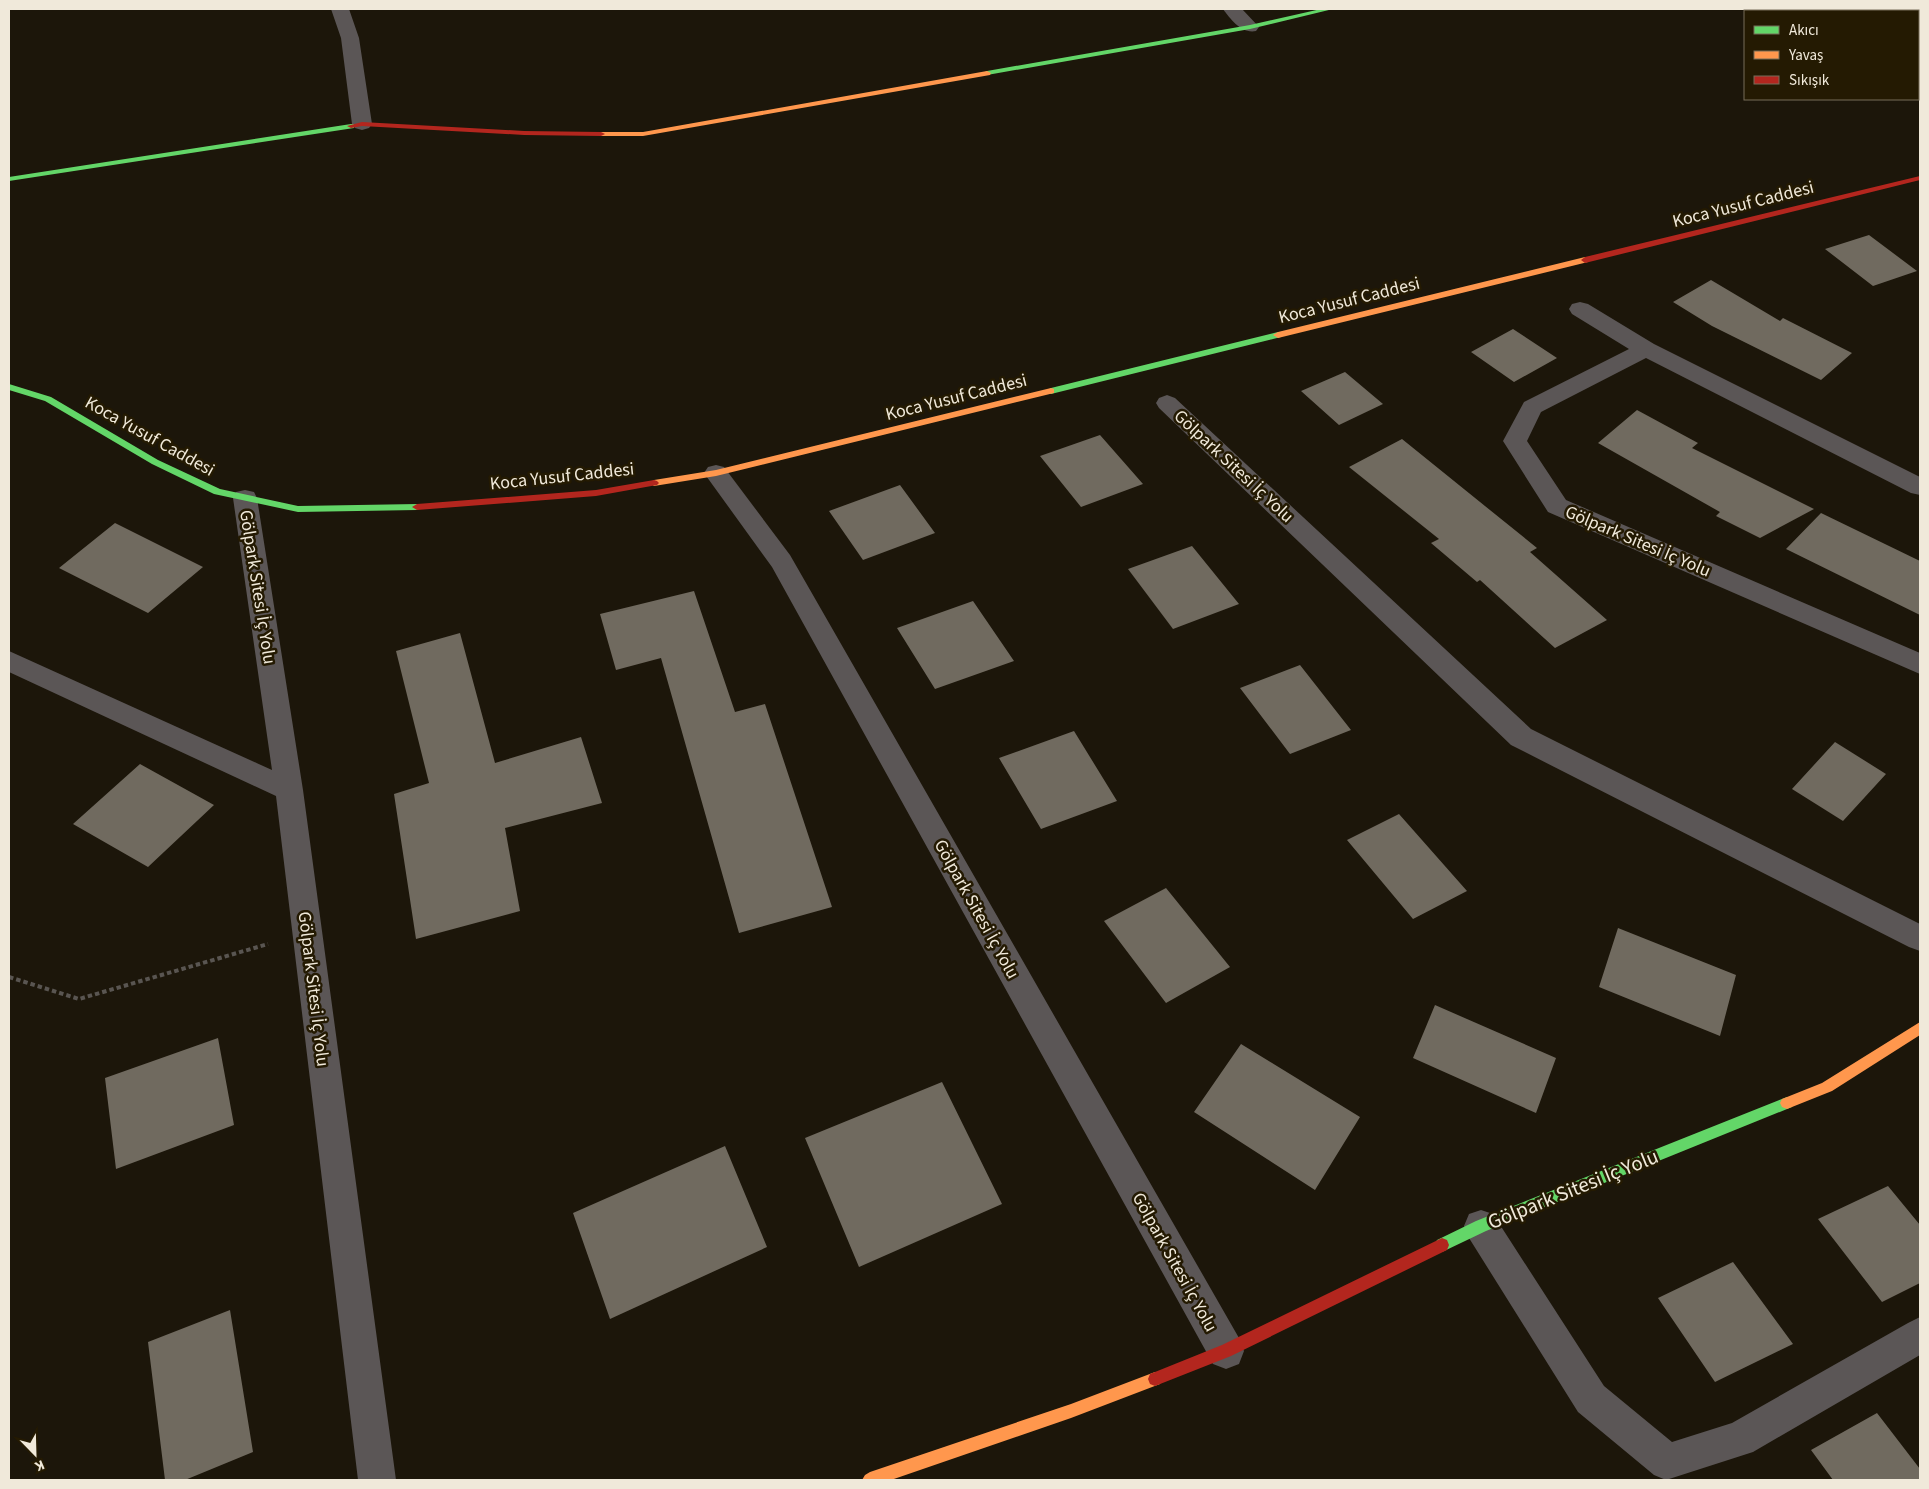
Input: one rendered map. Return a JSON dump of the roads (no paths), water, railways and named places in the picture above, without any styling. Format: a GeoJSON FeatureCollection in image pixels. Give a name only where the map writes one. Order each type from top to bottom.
{"type":"FeatureCollection","features":[{"type":"Feature","properties":{"kind":"street"},"geometry":{"type":"LineString","coordinates":[[340,9],[350,38],[362,124]]}},
{"type":"Feature","properties":{"kind":"street"},"geometry":{"type":"LineString","coordinates":[[1232,9],[1250,28]]}},
{"type":"Feature","properties":{"kind":"street"},"geometry":{"type":"LineString","coordinates":[[9,180],[362,124],[524,133],[643,134],[1250,28],[1329,9]]}},
{"type":"Feature","properties":{"kind":"street","name":"Koca Yusuf Caddesi"},"geometry":{"type":"LineString","coordinates":[[9,387],[48,399],[155,462],[217,492],[298,509],[398,508],[596,493],[716,474],[1920,178]]}},
{"type":"Feature","properties":{"kind":"street"},"geometry":{"type":"LineString","coordinates":[[1580,309],[1646,349],[1920,487]]}},
{"type":"Feature","properties":{"kind":"street","name":"Gölpark Sitesi İç Yolu"},"geometry":{"type":"LineString","coordinates":[[1646,349],[1532,407],[1515,441],[1557,506],[1920,664]]}},
{"type":"Feature","properties":{"kind":"street","name":"Gölpark Sitesi İç Yolu"},"geometry":{"type":"LineString","coordinates":[[1168,402],[1521,737],[1920,938]]}},
{"type":"Feature","properties":{"kind":"street","name":"Gölpark Sitesi İç Yolu"},"geometry":{"type":"LineString","coordinates":[[716,474],[781,561],[1226,1351]]}},
{"type":"Feature","properties":{"kind":"street","name":"Gölpark Sitesi İç Yolu"},"geometry":{"type":"LineString","coordinates":[[245,498],[289,790],[377,1480]]}},
{"type":"Feature","properties":{"kind":"street"},"geometry":{"type":"LineString","coordinates":[[9,661],[289,790]]}},
{"type":"Feature","properties":{"kind":"street","name":"Gölpark Sitesi İç Yolu"},"geometry":{"type":"LineString","coordinates":[[870,1480],[1071,1411],[1226,1351],[1481,1226],[1827,1087],[1920,1028]]}},
{"type":"Feature","properties":{"kind":"street"},"geometry":{"type":"LineString","coordinates":[[1481,1226],[1591,1399],[1667,1462],[1740,1439],[1920,1336]]}}]}
